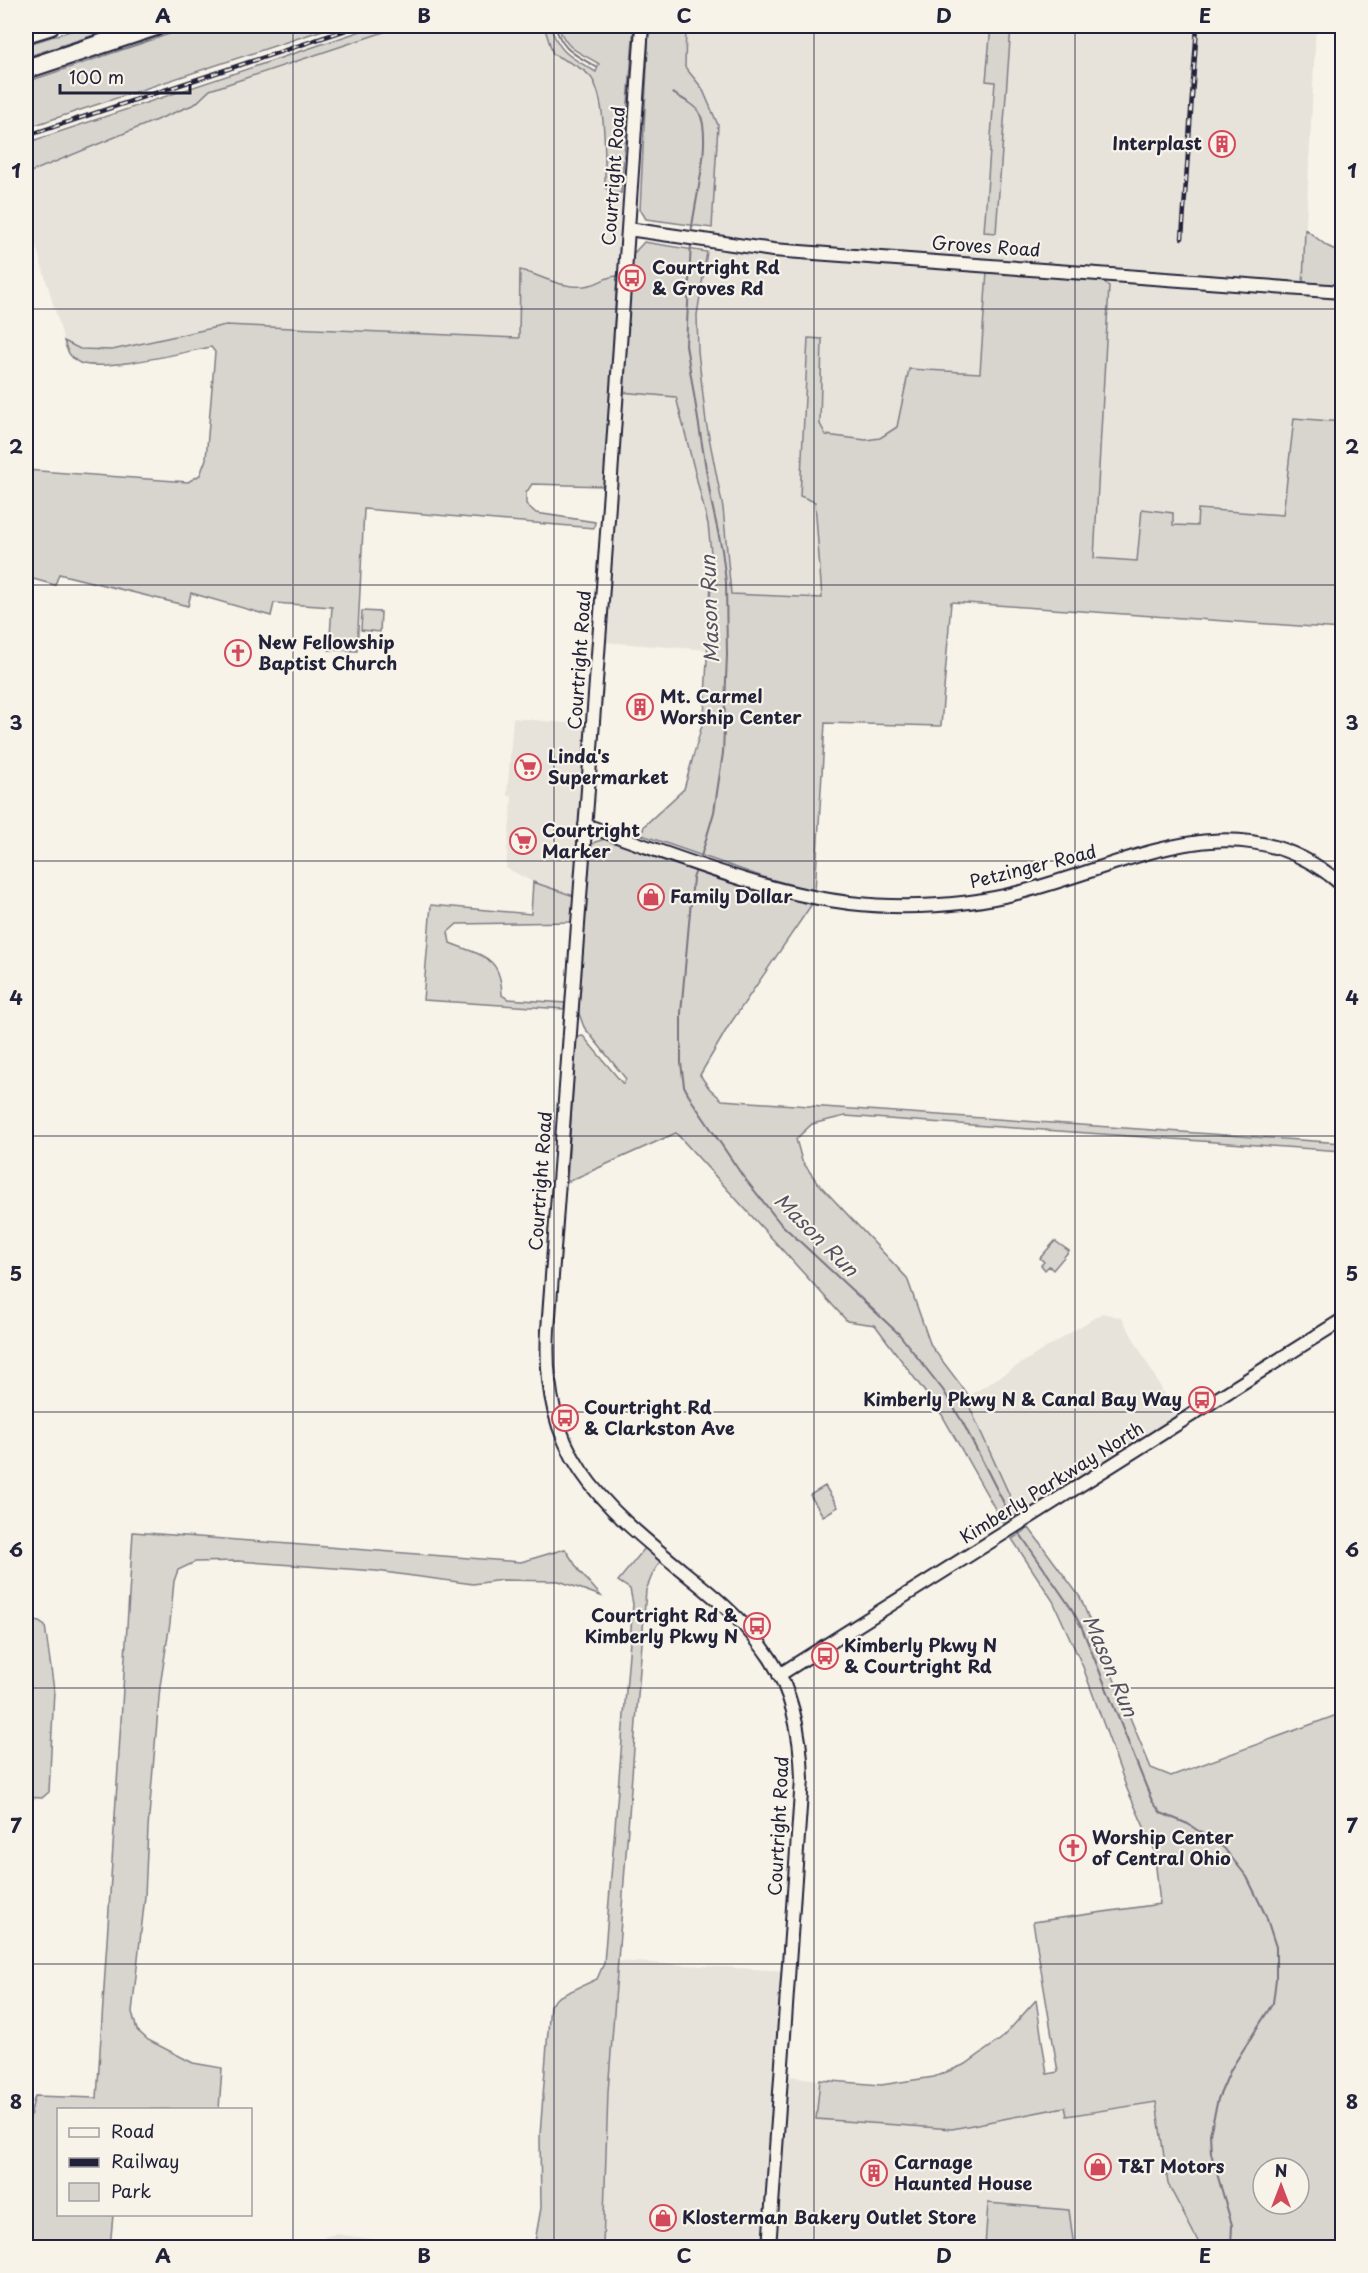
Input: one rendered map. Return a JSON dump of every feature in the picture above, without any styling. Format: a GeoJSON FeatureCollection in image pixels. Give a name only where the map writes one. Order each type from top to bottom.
{"type":"FeatureCollection","features":[{"type":"Feature","properties":{"kind":"highway"},"geometry":{"type":"LineString","coordinates":[[26,33],[50,26]]}},
{"type":"Feature","properties":{"kind":"highway"},"geometry":{"type":"LineString","coordinates":[[26,69],[156,26]]}},
{"type":"Feature","properties":{"kind":"street","name":"Courtright Road"},"geometry":{"type":"LineString","coordinates":[[642,26],[548,1346],[548,1377],[554,1407],[569,1451],[592,1489],[634,1532],[737,1617],[770,1658],[779,1675],[796,1725],[802,1757],[802,1779],[769,2247]]}},
{"type":"Feature","properties":{"kind":"street","name":"Groves Road"},"geometry":{"type":"LineString","coordinates":[[628,229],[805,253],[1342,292]]}},
{"type":"Feature","properties":{"kind":"street","name":"Petzinger Road"},"geometry":{"type":"LineString","coordinates":[[585,825],[766,886],[851,904],[890,906],[967,902],[1020,892],[1172,846],[1226,839],[1267,845],[1288,852],[1316,866],[1342,885]]}},
{"type":"Feature","properties":{"kind":"street","name":"Kimberly Parkway North"},"geometry":{"type":"LineString","coordinates":[[779,1675],[1342,1320]]}},
{"type":"Feature","properties":{"kind":"shaded area"},"geometry":{"type":"Polygon","coordinates":[[[402,26],[544,26],[553,54],[588,74],[597,86],[603,123],[606,150],[605,188],[614,193],[621,193],[617,276],[606,277],[591,285],[557,284],[534,274],[519,338],[226,325],[112,350],[80,349],[64,341],[26,212],[26,174],[195,104],[210,90],[402,26]]]}},
{"type":"Feature","properties":{"kind":"shaded area"},"geometry":{"type":"Polygon","coordinates":[[[686,26],[991,26],[986,81],[995,82],[984,232],[996,233],[1011,26],[1316,26],[1303,283],[1342,286],[1342,422],[1294,418],[1283,515],[1198,509],[1197,526],[1172,525],[1137,561],[1094,558],[1109,287],[985,291],[980,374],[909,369],[897,427],[880,438],[866,440],[826,435],[820,424],[822,340],[808,338],[822,599],[731,594],[723,508],[706,422],[698,351],[697,315],[712,228],[718,125],[685,67],[686,26]]]}},
{"type":"Feature","properties":{"kind":"shaded area"},"geometry":{"type":"Polygon","coordinates":[[[621,392],[676,397],[708,524],[712,562],[709,650],[603,642],[621,392]]]}},
{"type":"Feature","properties":{"kind":"shaded area"},"geometry":{"type":"Polygon","coordinates":[[[513,718],[587,725],[574,896],[533,882],[506,868],[512,797],[507,795],[513,718]]]}},
{"type":"Feature","properties":{"kind":"shaded area"},"geometry":{"type":"Polygon","coordinates":[[[1102,1313],[1122,1318],[1180,1422],[1024,1520],[1018,1514],[969,1408],[969,1396],[1102,1313]]]}},
{"type":"Feature","properties":{"kind":"shaded area"},"geometry":{"type":"Polygon","coordinates":[[[617,1961],[788,1971],[781,2075],[820,2080],[816,2119],[952,2129],[1065,2107],[1067,2116],[1156,2102],[1168,2184],[1201,2247],[1074,2247],[1069,2210],[988,2203],[985,2247],[603,2248],[608,2092],[617,1961]]]}},
{"type":"Feature","properties":{"kind":"shaded area"},"geometry":{"type":"Polygon","coordinates":[[[335,2234],[426,2247],[323,2248],[324,2237],[335,2234]]]}},
{"type":"Feature","properties":{"kind":"green space"},"geometry":{"type":"Polygon","coordinates":[[[85,26],[122,26],[26,57],[26,45],[85,26]]]}},
{"type":"Feature","properties":{"kind":"green space"},"geometry":{"type":"Polygon","coordinates":[[[193,26],[335,26],[26,128],[26,82],[193,26]]]}},
{"type":"Feature","properties":{"kind":"green space"},"geometry":{"type":"Polygon","coordinates":[[[376,26],[402,26],[210,90],[195,104],[26,174],[26,143],[376,26]]]}},
{"type":"Feature","properties":{"kind":"green space"},"geometry":{"type":"Polygon","coordinates":[[[544,26],[550,26],[558,43],[567,54],[596,72],[599,64],[570,46],[558,26],[634,26],[621,193],[614,193],[605,188],[604,129],[595,84],[589,75],[577,66],[553,54],[544,26]]]}},
{"type":"Feature","properties":{"kind":"green space"},"geometry":{"type":"Polygon","coordinates":[[[649,26],[686,26],[685,67],[702,88],[718,125],[712,228],[646,219],[640,209],[649,26]]]}},
{"type":"Feature","properties":{"kind":"green space"},"geometry":{"type":"Polygon","coordinates":[[[991,26],[1011,26],[996,233],[984,232],[995,82],[986,81],[991,26]]]}},
{"type":"Feature","properties":{"kind":"green space"},"geometry":{"type":"Polygon","coordinates":[[[1305,229],[1327,246],[1342,253],[1342,286],[1303,284],[1305,229]]]}},
{"type":"Feature","properties":{"kind":"green space"},"geometry":{"type":"Polygon","coordinates":[[[644,242],[707,252],[697,315],[698,351],[706,422],[723,508],[731,594],[822,598],[815,502],[800,496],[808,338],[822,339],[820,424],[826,435],[866,440],[880,438],[897,427],[909,369],[980,373],[987,271],[1103,280],[1109,287],[1094,558],[1137,561],[1142,509],[1173,513],[1173,525],[1197,526],[1198,509],[1283,515],[1294,418],[1342,422],[1342,629],[951,602],[941,726],[825,723],[815,891],[766,878],[642,835],[644,826],[684,789],[704,718],[712,562],[708,524],[676,397],[621,392],[632,255],[644,242]]]}},
{"type":"Feature","properties":{"kind":"green space"},"geometry":{"type":"Polygon","coordinates":[[[520,270],[572,286],[590,285],[617,276],[605,486],[532,484],[526,493],[526,504],[536,513],[595,522],[594,528],[364,509],[357,651],[329,650],[332,607],[274,603],[271,616],[191,593],[188,606],[59,574],[55,585],[26,577],[26,470],[188,482],[200,475],[206,459],[215,352],[211,347],[124,363],[91,365],[74,359],[64,341],[80,349],[112,350],[226,325],[519,338],[520,270]]]}},
{"type":"Feature","properties":{"kind":"green space"},"geometry":{"type":"Polygon","coordinates":[[[362,611],[381,612],[380,632],[361,630],[362,611]]]}},
{"type":"Feature","properties":{"kind":"green space"},"geometry":{"type":"Polygon","coordinates":[[[605,839],[717,879],[812,904],[728,1027],[700,1075],[709,1088],[722,1100],[1342,1143],[1342,1151],[845,1116],[812,1124],[796,1139],[802,1161],[817,1182],[907,1278],[931,1346],[969,1396],[970,1408],[1018,1514],[1003,1523],[942,1415],[875,1325],[847,1321],[676,1133],[567,1182],[576,1037],[583,1036],[623,1084],[626,1079],[584,1027],[576,1006],[589,848],[595,842],[605,839]]]}},
{"type":"Feature","properties":{"kind":"green space"},"geometry":{"type":"Polygon","coordinates":[[[533,882],[574,896],[572,922],[457,924],[448,932],[450,943],[480,955],[493,964],[501,982],[502,995],[508,999],[565,1003],[564,1009],[423,1000],[431,905],[531,914],[533,882]]]}},
{"type":"Feature","properties":{"kind":"green space"},"geometry":{"type":"Polygon","coordinates":[[[1055,1241],[1069,1251],[1053,1270],[1049,1266],[1045,1270],[1041,1265],[1044,1262],[1040,1258],[1055,1241]]]}},
{"type":"Feature","properties":{"kind":"green space"},"geometry":{"type":"Polygon","coordinates":[[[825,1486],[838,1507],[823,1516],[810,1495],[825,1486]]]}},
{"type":"Feature","properties":{"kind":"green space"},"geometry":{"type":"Polygon","coordinates":[[[1029,1528],[1080,1597],[1151,1768],[1171,1776],[1342,1713],[1342,2247],[1201,2247],[1168,2184],[1156,2102],[1067,2116],[1065,2107],[952,2129],[816,2119],[820,2080],[881,2085],[934,2077],[966,2064],[1001,2039],[1036,2000],[1047,2074],[1058,2072],[1033,1922],[1160,1904],[1154,1849],[1127,1789],[1083,1667],[1053,1601],[1012,1539],[1029,1528]]]}},
{"type":"Feature","properties":{"kind":"green space"},"geometry":{"type":"Polygon","coordinates":[[[133,1532],[521,1562],[565,1549],[580,1572],[601,1596],[559,1581],[502,1580],[473,1584],[376,1571],[238,1561],[195,1562],[178,1570],[174,1581],[160,1686],[148,1828],[145,1896],[132,2012],[137,2030],[148,2040],[193,2063],[222,2068],[219,2108],[57,2108],[57,2216],[113,2216],[110,2247],[26,2247],[26,2150],[35,2096],[97,2098],[133,1532]]]}},
{"type":"Feature","properties":{"kind":"green space"},"geometry":{"type":"Polygon","coordinates":[[[645,1548],[660,1562],[646,1590],[608,2092],[603,2247],[534,2247],[541,2208],[540,2135],[550,2005],[558,1997],[597,1979],[604,1963],[633,1604],[630,1589],[618,1581],[645,1548]]]}},
{"type":"Feature","properties":{"kind":"green space"},"geometry":{"type":"Polygon","coordinates":[[[35,1621],[45,1626],[54,1690],[49,1792],[42,1798],[26,1797],[26,1626],[35,1621]]]}},
{"type":"Feature","properties":{"kind":"green space"},"geometry":{"type":"Polygon","coordinates":[[[988,2203],[1069,2210],[1074,2247],[985,2247],[988,2203]]]}},
{"type":"Feature","properties":{"kind":"waterway","name":"Mason Run"},"geometry":{"type":"LineString","coordinates":[[555,26],[565,46],[596,67]]}},
{"type":"Feature","properties":{"kind":"waterway","name":"Mason Run"},"geometry":{"type":"LineString","coordinates":[[673,93],[697,109],[703,123],[703,154],[691,234]]}},
{"type":"Feature","properties":{"kind":"waterway","name":"Mason Run"},"geometry":{"type":"LineString","coordinates":[[691,242],[686,345],[726,582],[727,655],[723,753],[714,812],[700,860]]}},
{"type":"Feature","properties":{"kind":"waterway","name":"Mason Run"},"geometry":{"type":"LineString","coordinates":[[697,868],[693,878],[681,1013],[681,1063],[684,1086],[742,1175],[780,1223],[899,1334],[943,1390],[963,1423],[1014,1523]]}},
{"type":"Feature","properties":{"kind":"waterway","name":"Mason Run"},"geometry":{"type":"LineString","coordinates":[[1018,1531],[1071,1608],[1082,1628],[1152,1801],[1161,1813],[1188,1824],[1224,1848],[1247,1877],[1266,1916],[1276,1947],[1273,2003],[1231,2069],[1218,2099],[1210,2134],[1211,2153],[1232,2225],[1231,2248]]}},
{"type":"Feature","properties":{"kind":"railway"},"geometry":{"type":"LineString","coordinates":[[26,136],[358,26]]}},
{"type":"Feature","properties":{"kind":"railway"},"geometry":{"type":"LineString","coordinates":[[1182,238],[1197,26]]}},
{"type":"Feature","properties":{"kind":"place","name":"Interplast"},"geometry":{"type":"Point","coordinates":[1222,144]}},
{"type":"Feature","properties":{"kind":"place","name":"Courtright Rd & Groves Rd"},"geometry":{"type":"Point","coordinates":[632,278]}},
{"type":"Feature","properties":{"kind":"place","name":"New Fellowship Baptist Church"},"geometry":{"type":"Point","coordinates":[238,653]}},
{"type":"Feature","properties":{"kind":"place","name":"Mt. Carmel Worship Center"},"geometry":{"type":"Point","coordinates":[640,707]}},
{"type":"Feature","properties":{"kind":"place","name":"Linda's Supermarket"},"geometry":{"type":"Point","coordinates":[528,767]}},
{"type":"Feature","properties":{"kind":"place","name":"Courtright Marker"},"geometry":{"type":"Point","coordinates":[523,841]}},
{"type":"Feature","properties":{"kind":"place","name":"Family Dollar"},"geometry":{"type":"Point","coordinates":[651,897]}},
{"type":"Feature","properties":{"kind":"place","name":"Kimberly Pkwy N & Canal Bay Way"},"geometry":{"type":"Point","coordinates":[1202,1400]}},
{"type":"Feature","properties":{"kind":"place","name":"Courtright Rd & Clarkston Ave"},"geometry":{"type":"Point","coordinates":[565,1418]}},
{"type":"Feature","properties":{"kind":"place","name":"Courtright Rd & Kimberly Pkwy N"},"geometry":{"type":"Point","coordinates":[757,1626]}},
{"type":"Feature","properties":{"kind":"place","name":"Kimberly Pkwy N & Courtright Rd"},"geometry":{"type":"Point","coordinates":[825,1656]}},
{"type":"Feature","properties":{"kind":"place","name":"Worship Center of Central Ohio"},"geometry":{"type":"Point","coordinates":[1073,1848]}},
{"type":"Feature","properties":{"kind":"place","name":"T&T Motors"},"geometry":{"type":"Point","coordinates":[1098,2167]}},
{"type":"Feature","properties":{"kind":"place","name":"Carnage Haunted House"},"geometry":{"type":"Point","coordinates":[874,2173]}},
{"type":"Feature","properties":{"kind":"place","name":"Klosterman Bakery Outlet Store"},"geometry":{"type":"Point","coordinates":[663,2218]}}]}
